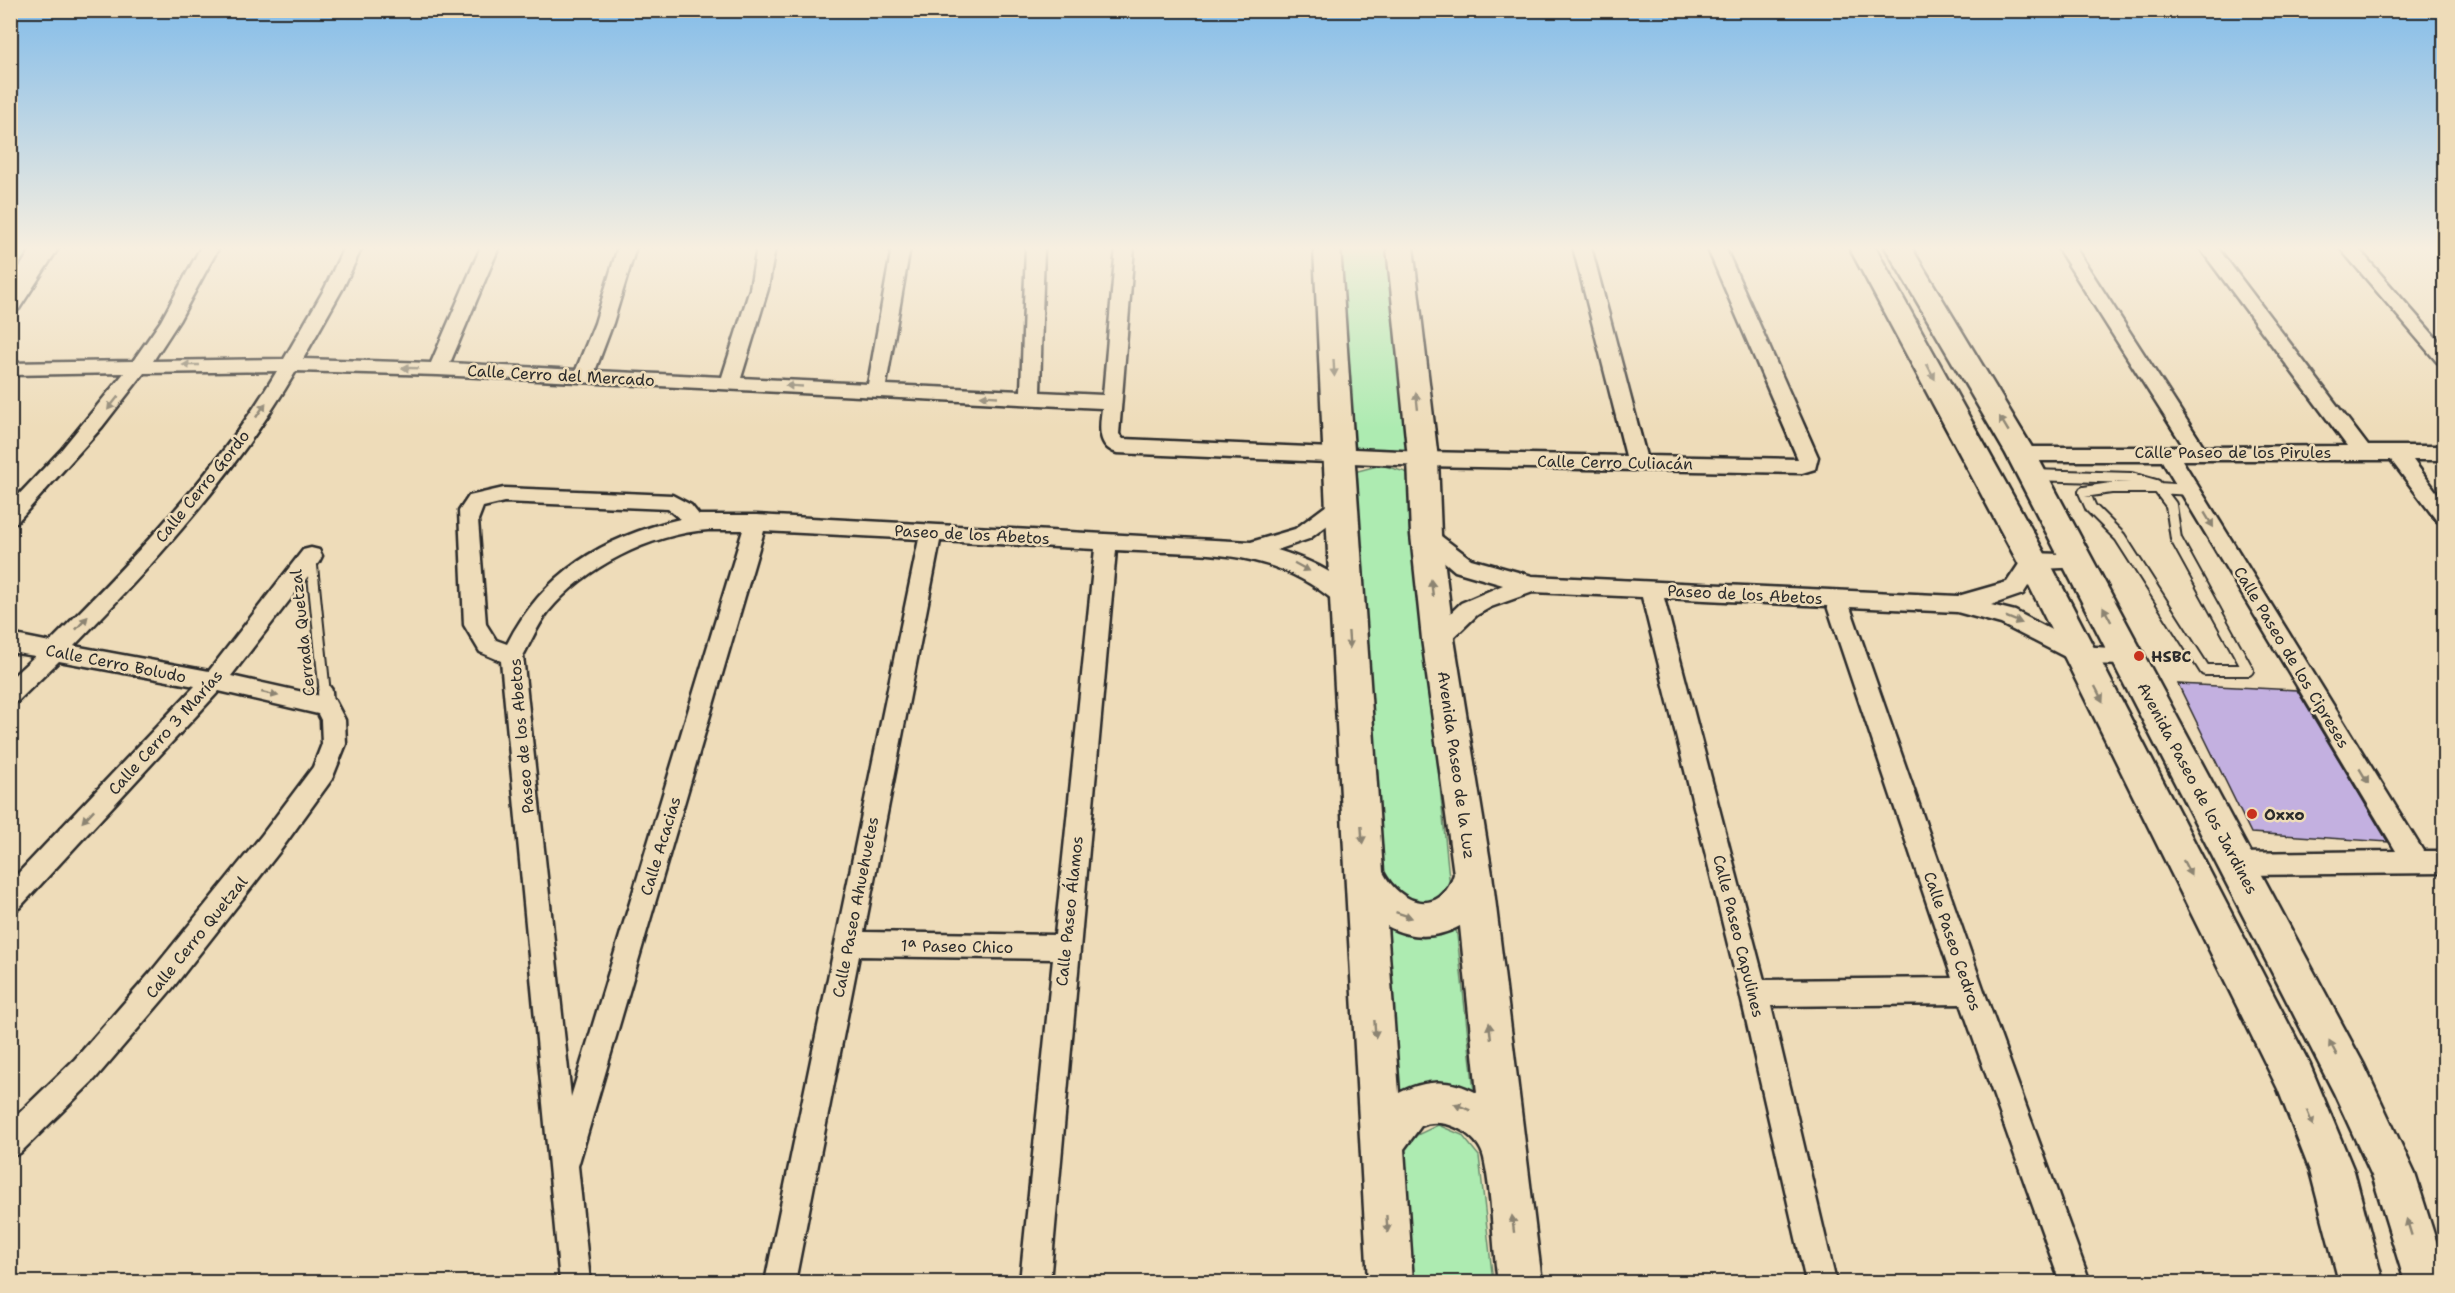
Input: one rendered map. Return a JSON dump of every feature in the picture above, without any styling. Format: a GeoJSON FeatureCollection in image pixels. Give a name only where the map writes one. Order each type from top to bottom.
{"type":"FeatureCollection","features":[{"type":"Feature","properties":{"kind":"street"},"geometry":{"type":"LineString","coordinates":[[10,517],[114,403],[178,307]]}},
{"type":"Feature","properties":{"kind":"street","name":"Calle Cerro Gordo"},"geometry":{"type":"LineString","coordinates":[[10,694],[56,651],[180,517],[246,433],[292,365],[324,307]]}},
{"type":"Feature","properties":{"kind":"street"},"geometry":{"type":"LineString","coordinates":[[438,369],[464,307]]}},
{"type":"Feature","properties":{"kind":"street"},"geometry":{"type":"LineString","coordinates":[[583,376],[609,307]]}},
{"type":"Feature","properties":{"kind":"street"},"geometry":{"type":"LineString","coordinates":[[730,383],[753,307]]}},
{"type":"Feature","properties":{"kind":"street"},"geometry":{"type":"LineString","coordinates":[[876,390],[890,307]]}},
{"type":"Feature","properties":{"kind":"street"},"geometry":{"type":"LineString","coordinates":[[1030,398],[1033,307]]}},
{"type":"Feature","properties":{"kind":"street"},"geometry":{"type":"LineString","coordinates":[[1119,307],[1109,435],[1117,446],[1339,456]]}},
{"type":"Feature","properties":{"kind":"street"},"geometry":{"type":"LineString","coordinates":[[1330,307],[1346,598],[1391,1282]]}},
{"type":"Feature","properties":{"kind":"street","name":"Avenida Paseo de la Luz"},"geometry":{"type":"LineString","coordinates":[[1407,307],[1423,459],[1426,535],[1438,639],[1473,874],[1520,1282]]}},
{"type":"Feature","properties":{"kind":"street"},"geometry":{"type":"LineString","coordinates":[[1598,307],[1638,463]]}},
{"type":"Feature","properties":{"kind":"street","name":"Calle Cerro Culiacán"},"geometry":{"type":"LineString","coordinates":[[1339,456],[1803,466],[1808,464],[1808,457],[1742,307]]}},
{"type":"Feature","properties":{"kind":"street"},"geometry":{"type":"LineString","coordinates":[[1897,307],[2033,561],[2295,1079],[2332,1171],[2361,1282]]}},
{"type":"Feature","properties":{"kind":"street","name":"Avenida Paseo de los Jardines"},"geometry":{"type":"LineString","coordinates":[[1935,307],[2027,464],[2349,1079],[2393,1174],[2427,1282]]}},
{"type":"Feature","properties":{"kind":"street"},"geometry":{"type":"LineString","coordinates":[[2105,307],[2197,452]]}},
{"type":"Feature","properties":{"kind":"street"},"geometry":{"type":"LineString","coordinates":[[2253,307],[2362,452]]}},
{"type":"Feature","properties":{"kind":"street"},"geometry":{"type":"LineString","coordinates":[[2401,307],[2445,358]]}},
{"type":"Feature","properties":{"kind":"street"},"geometry":{"type":"LineString","coordinates":[[1910,331],[1949,331]]}},
{"type":"Feature","properties":{"kind":"street","name":"Calle Cerro del Mercado"},"geometry":{"type":"LineString","coordinates":[[10,369],[141,365],[292,365],[438,369],[1110,402]]}},
{"type":"Feature","properties":{"kind":"street","name":"Calle Paseo de los Pirules"},"geometry":{"type":"LineString","coordinates":[[2027,464],[2167,452],[2445,453]]}},
{"type":"Feature","properties":{"kind":"street","name":"Calle Paseo de los Cipreses"},"geometry":{"type":"LineString","coordinates":[[2167,452],[2416,862]]}},
{"type":"Feature","properties":{"kind":"street"},"geometry":{"type":"LineString","coordinates":[[2396,452],[2445,516]]}},
{"type":"Feature","properties":{"kind":"street"},"geometry":{"type":"LineString","coordinates":[[512,656],[488,646],[475,625],[468,520],[469,511],[476,501],[504,495],[672,502],[684,510],[694,524]]}},
{"type":"Feature","properties":{"kind":"street","name":"Paseo de los Abetos"},"geometry":{"type":"LineString","coordinates":[[1251,550],[1302,534],[1342,504]]}},
{"type":"Feature","properties":{"kind":"street","name":"Paseo de los Abetos"},"geometry":{"type":"LineString","coordinates":[[574,1282],[512,656],[543,603],[590,564],[622,546],[694,524],[756,523],[1106,540],[1251,550],[1300,565],[1327,581],[1346,598]]}},
{"type":"Feature","properties":{"kind":"street","name":"Calle Acacias"},"geometry":{"type":"LineString","coordinates":[[564,1168],[756,523]]}},
{"type":"Feature","properties":{"kind":"street","name":"Calle Paseo Ahuehuetes"},"geometry":{"type":"LineString","coordinates":[[780,1282],[931,532]]}},
{"type":"Feature","properties":{"kind":"street","name":"Paseo de los Abetos"},"geometry":{"type":"LineString","coordinates":[[1426,535],[1463,565],[1480,572],[1532,584],[1958,604],[2007,617],[2079,655]]}},
{"type":"Feature","properties":{"kind":"street","name":"Calle Paseo Álamos"},"geometry":{"type":"LineString","coordinates":[[1035,1282],[1106,540]]}},
{"type":"Feature","properties":{"kind":"street","name":"Calle Cerro 3 Marías"},"geometry":{"type":"LineString","coordinates":[[10,900],[214,681],[311,556]]}},
{"type":"Feature","properties":{"kind":"street"},"geometry":{"type":"LineString","coordinates":[[2033,561],[2078,561]]}},
{"type":"Feature","properties":{"kind":"street","name":"Paseo de los Abetos"},"geometry":{"type":"LineString","coordinates":[[1958,604],[1997,595],[2015,588],[2033,561]]}},
{"type":"Feature","properties":{"kind":"street","name":"Paseo de los Abetos"},"geometry":{"type":"LineString","coordinates":[[1438,639],[1469,609],[1483,601],[1532,584]]}},
{"type":"Feature","properties":{"kind":"street","name":"Calle Paseo Capulines"},"geometry":{"type":"LineString","coordinates":[[1651,590],[1754,993],[1821,1282]]}},
{"type":"Feature","properties":{"kind":"street","name":"Calle Paseo Cedros"},"geometry":{"type":"LineString","coordinates":[[1836,599],[1970,991],[2075,1282]]}},
{"type":"Feature","properties":{"kind":"street","name":"Calle Cerro Boludo"},"geometry":{"type":"LineString","coordinates":[[10,643],[214,681],[326,706]]}},
{"type":"Feature","properties":{"kind":"street"},"geometry":{"type":"LineString","coordinates":[[2079,655],[2128,656]]}},
{"type":"Feature","properties":{"kind":"street","name":"Calle Cerro Quetzal"},"geometry":{"type":"LineString","coordinates":[[10,1143],[85,1069],[161,981],[271,843],[323,772],[334,744],[333,720],[326,706]]}},
{"type":"Feature","properties":{"kind":"street"},"geometry":{"type":"LineString","coordinates":[[2238,864],[2445,862]]}},
{"type":"Feature","properties":{"kind":"street"},"geometry":{"type":"LineString","coordinates":[[1365,875],[1369,887],[1386,907],[1404,916],[1425,920],[1450,913],[1460,906],[1467,897],[1473,874]]}},
{"type":"Feature","properties":{"kind":"street","name":"1ª Paseo Chico"},"geometry":{"type":"LineString","coordinates":[[848,944],[1066,947]]}},
{"type":"Feature","properties":{"kind":"street"},"geometry":{"type":"LineString","coordinates":[[1754,993],[1970,991]]}},
{"type":"Feature","properties":{"kind":"street"},"geometry":{"type":"LineString","coordinates":[[1382,1147],[1387,1132],[1407,1110],[1436,1101],[1469,1108],[1483,1118],[1503,1146]]}},
{"type":"Feature","properties":{"kind":"lane"},"geometry":{"type":"LineString","coordinates":[[2027,464],[2131,478],[2156,484],[2161,492],[2171,506],[2176,539],[2248,670],[2205,670],[2120,537],[2091,508],[2084,492],[2109,486],[2155,489],[2166,489],[2191,490]]}},
{"type":"Feature","properties":{"kind":"lane","name":"Cerrada Quetzal"},"geometry":{"type":"LineString","coordinates":[[311,556],[326,706]]}},
{"type":"Feature","properties":{"kind":"green space"},"geometry":{"type":"Polygon","coordinates":[[[1343,307],[1396,307],[1407,450],[1355,448],[1343,307]]]}},
{"type":"Feature","properties":{"kind":"green space"},"geometry":{"type":"Polygon","coordinates":[[[1381,465],[1409,473],[1450,888],[1437,900],[1419,904],[1384,887],[1354,472],[1381,465]]]}},
{"type":"Feature","properties":{"kind":"green space"},"geometry":{"type":"Polygon","coordinates":[[[1384,917],[1455,917],[1475,1101],[1397,1100],[1384,917]]]}},
{"type":"Feature","properties":{"kind":"green space"},"geometry":{"type":"Polygon","coordinates":[[[1438,1125],[1462,1135],[1479,1156],[1493,1282],[1411,1282],[1401,1153],[1417,1135],[1438,1125]]]}},
{"type":"Feature","properties":{"kind":"building"},"geometry":{"type":"Polygon","coordinates":[[[2178,684],[2297,690],[2388,842],[2251,833],[2178,684]]]}},
{"type":"Feature","properties":{"kind":"place","name":"HSBC"},"geometry":{"type":"Point","coordinates":[2139,656]}},
{"type":"Feature","properties":{"kind":"place","name":"Oxxo"},"geometry":{"type":"Point","coordinates":[2252,814]}}]}
